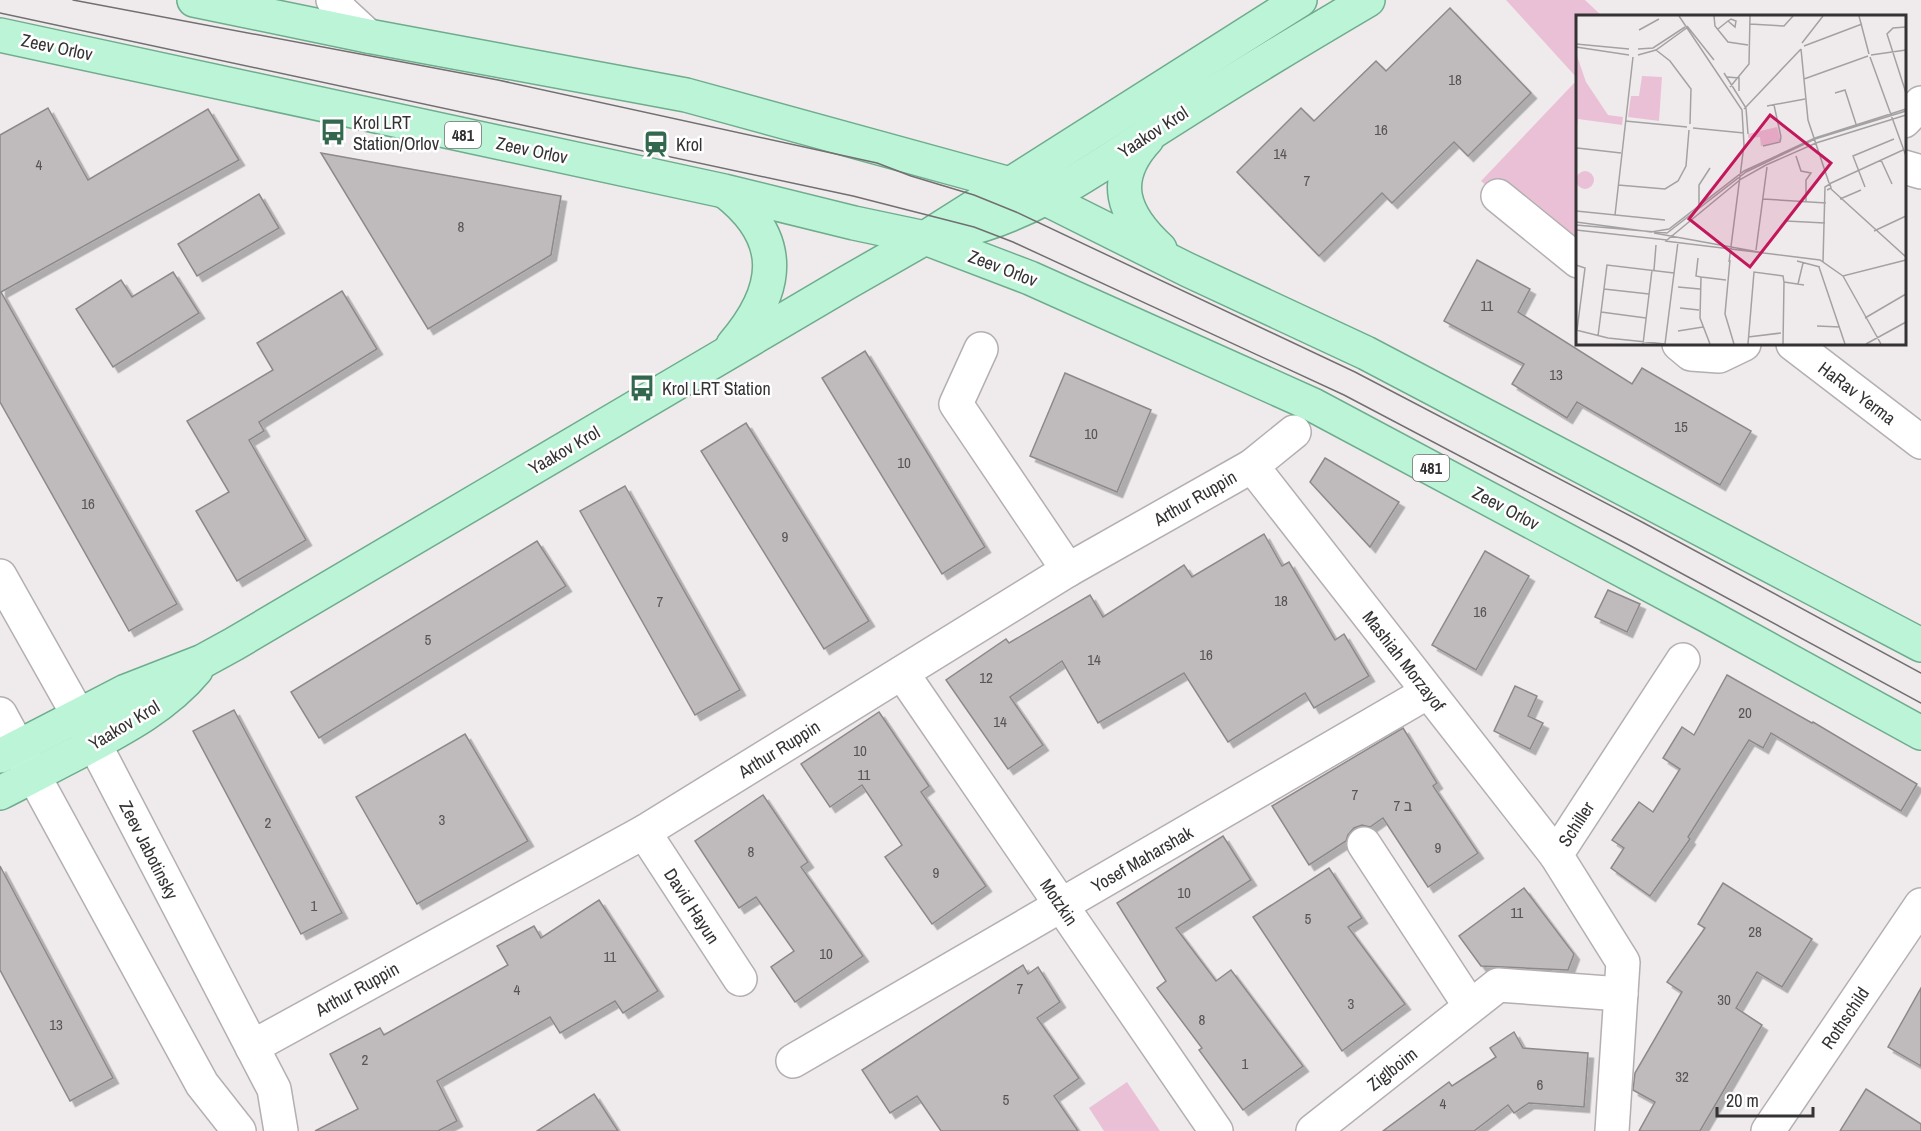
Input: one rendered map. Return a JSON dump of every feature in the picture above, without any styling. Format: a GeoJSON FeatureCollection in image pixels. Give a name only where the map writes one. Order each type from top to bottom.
{"type":"FeatureCollection","features":[{"type":"Feature","properties":{"kind":"main road"},"geometry":{"type":"LineString","coordinates":[[194,0],[245,4],[368,36],[686,95],[1010,184],[1046,199],[1188,270],[1366,353],[1921,645]]}},
{"type":"Feature","properties":{"kind":"main road","name":"Yaakov Krol"},"geometry":{"type":"LineString","coordinates":[[9,751],[126,691],[203,662],[925,238],[1300,0]]}},
{"type":"Feature","properties":{"kind":"main road","name":"Yaakov Krol"},"geometry":{"type":"LineString","coordinates":[[925,238],[974,227],[1046,199],[1272,56],[1368,0]]}},
{"type":"Feature","properties":{"kind":"main road","name":"Zeev Orlov"},"geometry":{"type":"LineString","coordinates":[[0,35],[724,190],[854,223],[925,238],[1030,278],[1313,405],[1708,616],[1921,733]]}},
{"type":"Feature","properties":{"kind":"main road"},"geometry":{"type":"LineString","coordinates":[[1154,131],[1131,159],[1124,184],[1126,201],[1143,233],[1188,270]]}},
{"type":"Feature","properties":{"kind":"main road"},"geometry":{"type":"LineString","coordinates":[[723,356],[746,330],[769,284],[766,240],[749,212],[724,190]]}},
{"type":"Feature","properties":{"kind":"main road","name":"Yaakov Krol"},"geometry":{"type":"LineString","coordinates":[[0,793],[122,729],[156,708],[183,686],[203,662]]}},
{"type":"Feature","properties":{"kind":"street"},"geometry":{"type":"LineString","coordinates":[[333,0],[342,12],[368,36]]}},
{"type":"Feature","properties":{"kind":"street"},"geometry":{"type":"LineString","coordinates":[[1906,120],[1921,103]]}},
{"type":"Feature","properties":{"kind":"street"},"geometry":{"type":"LineString","coordinates":[[1906,167],[1921,172]]}},
{"type":"Feature","properties":{"kind":"street"},"geometry":{"type":"LineString","coordinates":[[1498,196],[1576,259]]}},
{"type":"Feature","properties":{"kind":"street"},"geometry":{"type":"LineString","coordinates":[[1680,345],[1692,354],[1719,356],[1742,345]]}},
{"type":"Feature","properties":{"kind":"street","name":"HaRav Yerma"},"geometry":{"type":"LineString","coordinates":[[1794,345],[1921,442]]}},
{"type":"Feature","properties":{"kind":"street"},"geometry":{"type":"LineString","coordinates":[[981,349],[956,404],[1068,570]]}},
{"type":"Feature","properties":{"kind":"street","name":"Arthur Ruppin"},"geometry":{"type":"LineString","coordinates":[[252,1047],[644,832],[1068,570],[1252,466],[1294,432]]}},
{"type":"Feature","properties":{"kind":"street","name":"Mashiah Morzayof"},"geometry":{"type":"LineString","coordinates":[[1252,466],[1556,855]]}},
{"type":"Feature","properties":{"kind":"street","name":"Zeev Jabotinsky"},"geometry":{"type":"LineString","coordinates":[[0,576],[79,714],[274,1089],[281,1131]]}},
{"type":"Feature","properties":{"kind":"street","name":"Schiller"},"geometry":{"type":"LineString","coordinates":[[1621,994],[1623,962],[1556,855],[1683,660]]}},
{"type":"Feature","properties":{"kind":"street","name":"Motzkin"},"geometry":{"type":"LineString","coordinates":[[902,673],[1216,1131]]}},
{"type":"Feature","properties":{"kind":"street","name":"Yosef Maharshak"},"geometry":{"type":"LineString","coordinates":[[792,1061],[1428,692]]}},
{"type":"Feature","properties":{"kind":"street"},"geometry":{"type":"LineString","coordinates":[[0,714],[9,751],[34,775],[202,1084],[239,1131]]}},
{"type":"Feature","properties":{"kind":"street","name":"David Hayun"},"geometry":{"type":"LineString","coordinates":[[644,832],[740,979]]}},
{"type":"Feature","properties":{"kind":"street"},"geometry":{"type":"LineString","coordinates":[[1364,844],[1470,1006]]}},
{"type":"Feature","properties":{"kind":"street","name":"Rothschild"},"geometry":{"type":"LineString","coordinates":[[1768,1131],[1921,905]]}},
{"type":"Feature","properties":{"kind":"street","name":"Ziglboim"},"geometry":{"type":"LineString","coordinates":[[1313,1131],[1498,985],[1621,994]]}},
{"type":"Feature","properties":{"kind":"street"},"geometry":{"type":"LineString","coordinates":[[1612,1131],[1621,994]]}},
{"type":"Feature","properties":{"kind":"shaded area"},"geometry":{"type":"Polygon","coordinates":[[[1506,0],[1585,0],[1601,15],[1576,15],[1576,77],[1506,0]]]}},
{"type":"Feature","properties":{"kind":"shaded area"},"geometry":{"type":"Polygon","coordinates":[[[1576,81],[1576,260],[1481,181],[1576,81]]]}},
{"type":"Feature","properties":{"kind":"shaded area"},"geometry":{"type":"Polygon","coordinates":[[[1127,1082],[1160,1131],[1104,1131],[1089,1108],[1127,1082]]]}},
{"type":"Feature","properties":{"kind":"building"},"geometry":{"type":"Polygon","coordinates":[[[1450,8],[1531,93],[1468,156],[1454,142],[1392,203],[1382,193],[1319,256],[1237,172],[1301,108],[1314,121],[1376,61],[1386,71],[1450,8]]]}},
{"type":"Feature","properties":{"kind":"building"},"geometry":{"type":"Polygon","coordinates":[[[48,108],[88,180],[208,109],[239,160],[1,292],[177,604],[129,631],[0,402],[0,135],[48,108]]]}},
{"type":"Feature","properties":{"kind":"building"},"geometry":{"type":"Polygon","coordinates":[[[321,153],[561,196],[551,255],[428,329],[321,153]]]}},
{"type":"Feature","properties":{"kind":"building"},"geometry":{"type":"Polygon","coordinates":[[[259,194],[279,228],[197,276],[178,244],[259,194]]]}},
{"type":"Feature","properties":{"kind":"building"},"geometry":{"type":"Polygon","coordinates":[[[1477,260],[1530,289],[1518,312],[1632,384],[1642,368],[1751,431],[1720,485],[1577,402],[1567,418],[1512,384],[1524,364],[1444,321],[1477,260]]]}},
{"type":"Feature","properties":{"kind":"building"},"geometry":{"type":"Polygon","coordinates":[[[173,272],[199,313],[113,367],[76,309],[121,280],[132,297],[173,272]]]}},
{"type":"Feature","properties":{"kind":"building"},"geometry":{"type":"Polygon","coordinates":[[[342,291],[377,349],[259,422],[264,431],[249,440],[306,540],[237,581],[196,511],[229,492],[187,421],[273,370],[257,343],[342,291]]]}},
{"type":"Feature","properties":{"kind":"building"},"geometry":{"type":"Polygon","coordinates":[[[865,351],[985,547],[942,574],[822,378],[865,351]]]}},
{"type":"Feature","properties":{"kind":"building"},"geometry":{"type":"Polygon","coordinates":[[[1065,373],[1151,410],[1117,492],[1030,456],[1065,373]]]}},
{"type":"Feature","properties":{"kind":"building"},"geometry":{"type":"Polygon","coordinates":[[[746,423],[869,621],[824,649],[701,451],[746,423]]]}},
{"type":"Feature","properties":{"kind":"building"},"geometry":{"type":"Polygon","coordinates":[[[1325,458],[1399,502],[1370,547],[1310,482],[1325,458]]]}},
{"type":"Feature","properties":{"kind":"building"},"geometry":{"type":"Polygon","coordinates":[[[625,486],[740,690],[695,715],[580,511],[625,486]]]}},
{"type":"Feature","properties":{"kind":"building"},"geometry":{"type":"Polygon","coordinates":[[[1264,534],[1282,566],[1289,562],[1335,640],[1344,634],[1369,676],[1314,708],[1305,693],[1228,742],[1184,673],[1098,723],[1062,661],[1010,697],[1043,745],[1008,769],[946,680],[1006,639],[1009,643],[1090,595],[1103,617],[1184,565],[1192,577],[1264,534]]]}},
{"type":"Feature","properties":{"kind":"building"},"geometry":{"type":"Polygon","coordinates":[[[537,541],[566,586],[319,738],[291,692],[537,541]]]}},
{"type":"Feature","properties":{"kind":"building"},"geometry":{"type":"Polygon","coordinates":[[[1485,551],[1529,576],[1476,670],[1432,645],[1485,551]]]}},
{"type":"Feature","properties":{"kind":"building"},"geometry":{"type":"Polygon","coordinates":[[[1608,590],[1640,604],[1627,632],[1595,617],[1608,590]]]}},
{"type":"Feature","properties":{"kind":"building"},"geometry":{"type":"Polygon","coordinates":[[[1727,675],[1813,722],[1917,784],[1901,811],[1771,733],[1763,748],[1749,740],[1688,837],[1690,839],[1650,896],[1611,868],[1624,848],[1612,840],[1639,802],[1653,812],[1680,769],[1663,758],[1682,727],[1694,735],[1727,675]]]}},
{"type":"Feature","properties":{"kind":"building"},"geometry":{"type":"Polygon","coordinates":[[[1515,686],[1537,696],[1528,716],[1543,723],[1530,749],[1494,731],[1515,686]]]}},
{"type":"Feature","properties":{"kind":"building"},"geometry":{"type":"Polygon","coordinates":[[[234,710],[342,913],[301,934],[193,731],[234,710]]]}},
{"type":"Feature","properties":{"kind":"building"},"geometry":{"type":"Polygon","coordinates":[[[879,712],[929,786],[921,792],[986,886],[932,924],[885,857],[902,845],[862,785],[830,807],[801,764],[879,712]]]}},
{"type":"Feature","properties":{"kind":"building"},"geometry":{"type":"Polygon","coordinates":[[[1403,728],[1437,783],[1433,786],[1478,853],[1428,887],[1383,818],[1370,827],[1362,825],[1354,828],[1346,841],[1309,865],[1272,806],[1403,728]]]}},
{"type":"Feature","properties":{"kind":"building"},"geometry":{"type":"Polygon","coordinates":[[[465,734],[528,841],[417,904],[356,797],[465,734]]]}},
{"type":"Feature","properties":{"kind":"building"},"geometry":{"type":"Polygon","coordinates":[[[763,795],[808,862],[801,867],[863,956],[795,1002],[771,967],[794,951],[756,897],[739,908],[695,841],[763,795]]]}},
{"type":"Feature","properties":{"kind":"building"},"geometry":{"type":"Polygon","coordinates":[[[1223,836],[1251,880],[1176,928],[1216,981],[1231,970],[1303,1066],[1243,1110],[1199,1050],[1202,1048],[1157,988],[1166,981],[1117,903],[1223,836]]]}},
{"type":"Feature","properties":{"kind":"building"},"geometry":{"type":"Polygon","coordinates":[[[0,866],[113,1078],[70,1101],[0,970],[0,866]]]}},
{"type":"Feature","properties":{"kind":"building"},"geometry":{"type":"Polygon","coordinates":[[[1329,868],[1362,918],[1348,927],[1405,1004],[1342,1051],[1253,917],[1329,868]]]}},
{"type":"Feature","properties":{"kind":"building"},"geometry":{"type":"Polygon","coordinates":[[[1723,883],[1812,939],[1782,987],[1757,972],[1736,1008],[1762,1025],[1700,1131],[1639,1131],[1655,1102],[1633,1090],[1635,1073],[1682,992],[1667,982],[1705,928],[1698,924],[1723,883]]]}},
{"type":"Feature","properties":{"kind":"building"},"geometry":{"type":"Polygon","coordinates":[[[1524,888],[1574,954],[1568,970],[1481,966],[1459,936],[1524,888]]]}},
{"type":"Feature","properties":{"kind":"building"},"geometry":{"type":"Polygon","coordinates":[[[599,900],[658,991],[623,1013],[615,1001],[560,1033],[550,1017],[437,1081],[457,1121],[438,1131],[315,1131],[358,1109],[330,1054],[380,1028],[384,1035],[508,965],[497,946],[534,926],[541,938],[599,900]]]}},
{"type":"Feature","properties":{"kind":"building"},"geometry":{"type":"Polygon","coordinates":[[[1023,965],[1028,974],[1038,967],[1060,1002],[1037,1018],[1079,1078],[1054,1096],[1078,1131],[941,1131],[917,1096],[890,1113],[862,1070],[1023,965]]]}},
{"type":"Feature","properties":{"kind":"building"},"geometry":{"type":"Polygon","coordinates":[[[1921,988],[1921,1066],[1888,1047],[1921,988]]]}},
{"type":"Feature","properties":{"kind":"building"},"geometry":{"type":"Polygon","coordinates":[[[1514,1032],[1523,1048],[1588,1053],[1584,1107],[1529,1103],[1514,1113],[1508,1105],[1474,1131],[1383,1131],[1449,1082],[1452,1086],[1496,1057],[1490,1048],[1514,1032]]]}},
{"type":"Feature","properties":{"kind":"building"},"geometry":{"type":"Polygon","coordinates":[[[1866,1089],[1921,1124],[1921,1131],[1840,1131],[1866,1089]]]}},
{"type":"Feature","properties":{"kind":"building"},"geometry":{"type":"Polygon","coordinates":[[[594,1094],[618,1131],[537,1131],[594,1094]]]}},
{"type":"Feature","properties":{"kind":"tram line"},"geometry":{"type":"LineString","coordinates":[[73,0],[498,80],[877,163],[974,195],[1016,212],[1355,372],[1642,522],[1921,673]]}},
{"type":"Feature","properties":{"kind":"tram line"},"geometry":{"type":"LineString","coordinates":[[0,13],[853,196],[974,227],[1013,242],[1344,395],[1629,545],[1921,703]]}},
{"type":"Feature","properties":{"kind":"place","name":"Krol LRT Station/Orlov"},"geometry":{"type":"Point","coordinates":[333,132]}},
{"type":"Feature","properties":{"kind":"place","name":"Krol"},"geometry":{"type":"Point","coordinates":[656,144]}},
{"type":"Feature","properties":{"kind":"place","name":"Krol LRT Station"},"geometry":{"type":"Point","coordinates":[642,388]}}]}
